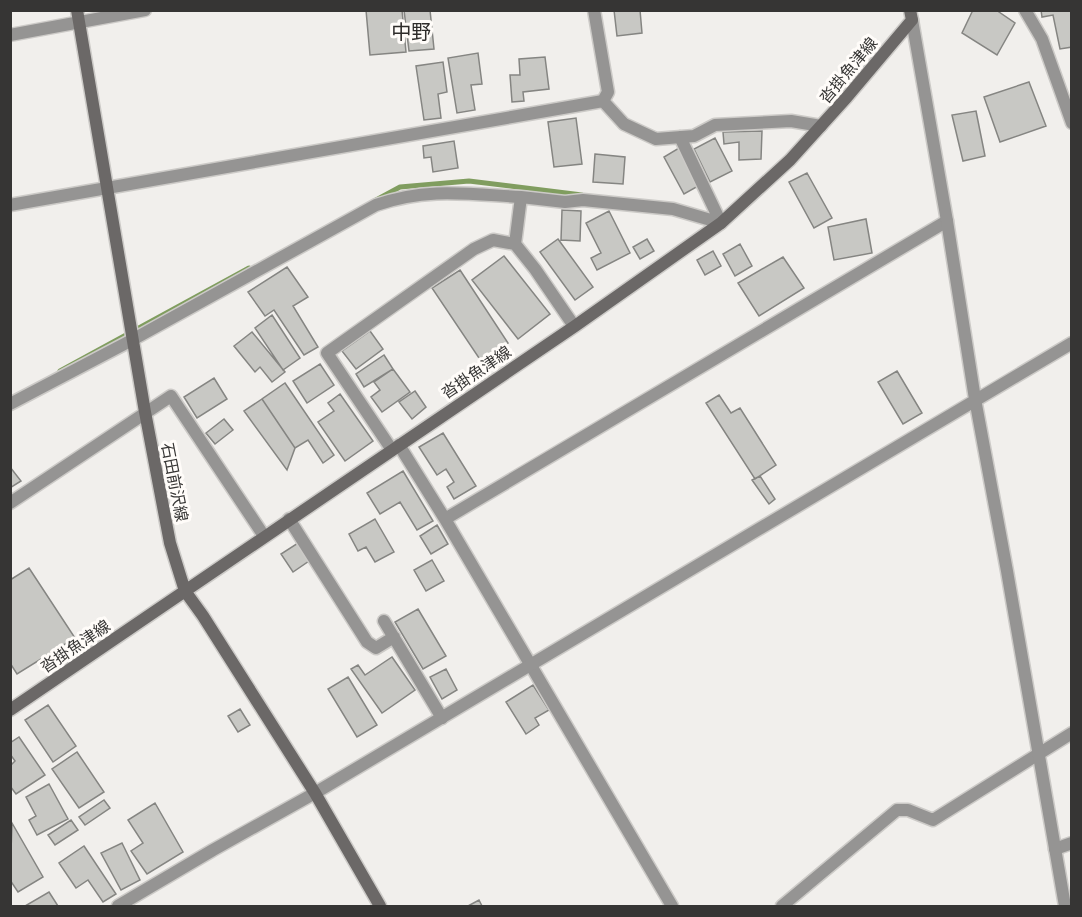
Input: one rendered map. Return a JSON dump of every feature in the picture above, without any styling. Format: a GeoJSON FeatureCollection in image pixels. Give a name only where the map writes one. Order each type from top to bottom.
{"type":"FeatureCollection","features":[{"type":"Feature","properties":{"kind":"main road","name":"沓掛魚津線"},"geometry":{"type":"LineString","coordinates":[[12,706],[573,327],[721,223],[790,160],[821,126],[911,15]]}},
{"type":"Feature","properties":{"kind":"main road","name":"石田前沢線"},"geometry":{"type":"LineString","coordinates":[[78,16],[145,412],[170,543],[185,591],[315,793],[380,906]]}},
{"type":"Feature","properties":{"kind":"street"},"geometry":{"type":"LineString","coordinates":[[10,35],[78,16],[145,10]]}},
{"type":"Feature","properties":{"kind":"street"},"geometry":{"type":"LineString","coordinates":[[594,10],[608,92],[603,101]]}},
{"type":"Feature","properties":{"kind":"street"},"geometry":{"type":"LineString","coordinates":[[1025,10],[1042,39],[1071,123]]}},
{"type":"Feature","properties":{"kind":"street"},"geometry":{"type":"LineString","coordinates":[[911,15],[975,399],[1065,906]]}},
{"type":"Feature","properties":{"kind":"street"},"geometry":{"type":"LineString","coordinates":[[603,101],[624,124],[656,139],[694,136],[715,125],[791,122],[821,126]]}},
{"type":"Feature","properties":{"kind":"street"},"geometry":{"type":"LineString","coordinates":[[10,205],[603,101]]}},
{"type":"Feature","properties":{"kind":"street"},"geometry":{"type":"LineString","coordinates":[[680,137],[721,223]]}},
{"type":"Feature","properties":{"kind":"street"},"geometry":{"type":"LineString","coordinates":[[10,404],[132,340],[376,205],[400,197],[434,192],[565,202],[583,200],[673,209],[721,223]]}},
{"type":"Feature","properties":{"kind":"street"},"geometry":{"type":"LineString","coordinates":[[515,244],[521,197]]}},
{"type":"Feature","properties":{"kind":"street"},"geometry":{"type":"LineString","coordinates":[[445,519],[947,221]]}},
{"type":"Feature","properties":{"kind":"street"},"geometry":{"type":"LineString","coordinates":[[573,327],[515,244],[493,240],[474,249],[327,353],[445,519],[672,906]]}},
{"type":"Feature","properties":{"kind":"street"},"geometry":{"type":"LineString","coordinates":[[118,906],[442,718],[1071,343]]}},
{"type":"Feature","properties":{"kind":"street"},"geometry":{"type":"LineString","coordinates":[[10,502],[171,396],[264,536]]}},
{"type":"Feature","properties":{"kind":"street"},"geometry":{"type":"LineString","coordinates":[[289,519],[368,642],[376,648],[394,638]]}},
{"type":"Feature","properties":{"kind":"street"},"geometry":{"type":"LineString","coordinates":[[384,621],[442,718]]}},
{"type":"Feature","properties":{"kind":"street"},"geometry":{"type":"LineString","coordinates":[[782,906],[897,810],[908,810],[933,820],[1071,733]]}},
{"type":"Feature","properties":{"kind":"street"},"geometry":{"type":"LineString","coordinates":[[1055,849],[1071,843]]}},
{"type":"Feature","properties":{"kind":"building"},"geometry":{"type":"Polygon","coordinates":[[[366,10],[402,10],[406,52],[370,55],[366,10]]]}},
{"type":"Feature","properties":{"kind":"building"},"geometry":{"type":"Polygon","coordinates":[[[404,10],[430,10],[434,49],[409,51],[404,10]]]}},
{"type":"Feature","properties":{"kind":"building"},"geometry":{"type":"Polygon","coordinates":[[[614,10],[640,10],[642,33],[617,36],[614,10]]]}},
{"type":"Feature","properties":{"kind":"building"},"geometry":{"type":"Polygon","coordinates":[[[970,10],[996,10],[1015,23],[997,55],[962,33],[972,12],[970,10]]]}},
{"type":"Feature","properties":{"kind":"building"},"geometry":{"type":"Polygon","coordinates":[[[1041,10],[1072,10],[1072,47],[1060,49],[1053,15],[1042,17],[1041,10]]]}},
{"type":"Feature","properties":{"kind":"building"},"geometry":{"type":"Polygon","coordinates":[[[478,53],[482,84],[471,85],[475,110],[457,113],[448,58],[478,53]]]}},
{"type":"Feature","properties":{"kind":"building"},"geometry":{"type":"Polygon","coordinates":[[[545,57],[549,89],[523,92],[524,101],[512,102],[510,75],[520,75],[519,59],[545,57]]]}},
{"type":"Feature","properties":{"kind":"building"},"geometry":{"type":"Polygon","coordinates":[[[443,62],[447,92],[438,94],[441,118],[424,120],[416,66],[443,62]]]}},
{"type":"Feature","properties":{"kind":"building"},"geometry":{"type":"Polygon","coordinates":[[[1029,82],[1046,126],[1000,142],[984,97],[1029,82]]]}},
{"type":"Feature","properties":{"kind":"building"},"geometry":{"type":"Polygon","coordinates":[[[976,111],[985,156],[963,161],[952,115],[976,111]]]}},
{"type":"Feature","properties":{"kind":"building"},"geometry":{"type":"Polygon","coordinates":[[[576,118],[582,164],[554,167],[548,122],[576,118]]]}},
{"type":"Feature","properties":{"kind":"building"},"geometry":{"type":"Polygon","coordinates":[[[762,131],[761,159],[739,160],[739,142],[724,144],[723,132],[762,131]]]}},
{"type":"Feature","properties":{"kind":"building"},"geometry":{"type":"Polygon","coordinates":[[[715,138],[732,171],[710,182],[694,149],[715,138]]]}},
{"type":"Feature","properties":{"kind":"building"},"geometry":{"type":"Polygon","coordinates":[[[454,141],[458,168],[433,172],[431,157],[424,158],[423,146],[454,141]]]}},
{"type":"Feature","properties":{"kind":"building"},"geometry":{"type":"Polygon","coordinates":[[[679,148],[700,185],[684,194],[664,157],[679,148]]]}},
{"type":"Feature","properties":{"kind":"building"},"geometry":{"type":"Polygon","coordinates":[[[595,154],[625,157],[623,184],[593,182],[595,154]]]}},
{"type":"Feature","properties":{"kind":"building"},"geometry":{"type":"Polygon","coordinates":[[[807,173],[832,218],[814,228],[789,182],[807,173]]]}},
{"type":"Feature","properties":{"kind":"building"},"geometry":{"type":"Polygon","coordinates":[[[562,210],[581,211],[580,241],[561,240],[562,210]]]}},
{"type":"Feature","properties":{"kind":"building"},"geometry":{"type":"Polygon","coordinates":[[[609,211],[630,253],[597,270],[591,258],[601,253],[586,223],[609,211]]]}},
{"type":"Feature","properties":{"kind":"building"},"geometry":{"type":"Polygon","coordinates":[[[866,219],[872,253],[834,260],[828,227],[866,219]]]}},
{"type":"Feature","properties":{"kind":"building"},"geometry":{"type":"Polygon","coordinates":[[[558,239],[593,287],[575,300],[540,252],[558,239]]]}},
{"type":"Feature","properties":{"kind":"building"},"geometry":{"type":"Polygon","coordinates":[[[647,239],[654,251],[640,259],[633,247],[647,239]]]}},
{"type":"Feature","properties":{"kind":"building"},"geometry":{"type":"Polygon","coordinates":[[[740,244],[752,266],[735,276],[723,254],[740,244]]]}},
{"type":"Feature","properties":{"kind":"building"},"geometry":{"type":"Polygon","coordinates":[[[713,251],[721,266],[705,275],[697,260],[713,251]]]}},
{"type":"Feature","properties":{"kind":"building"},"geometry":{"type":"Polygon","coordinates":[[[504,256],[550,314],[518,339],[472,280],[504,256]]]}},
{"type":"Feature","properties":{"kind":"building"},"geometry":{"type":"Polygon","coordinates":[[[783,257],[804,288],[759,316],[738,283],[783,257]]]}},
{"type":"Feature","properties":{"kind":"building"},"geometry":{"type":"Polygon","coordinates":[[[287,267],[308,297],[293,306],[318,347],[304,355],[274,310],[265,316],[248,292],[287,267]]]}},
{"type":"Feature","properties":{"kind":"building"},"geometry":{"type":"Polygon","coordinates":[[[460,270],[508,343],[481,361],[432,288],[460,270]]]}},
{"type":"Feature","properties":{"kind":"building"},"geometry":{"type":"Polygon","coordinates":[[[272,315],[300,358],[283,370],[255,328],[272,315]]]}},
{"type":"Feature","properties":{"kind":"building"},"geometry":{"type":"Polygon","coordinates":[[[370,331],[383,349],[356,369],[342,351],[370,331]]]}},
{"type":"Feature","properties":{"kind":"building"},"geometry":{"type":"Polygon","coordinates":[[[252,332],[285,372],[272,382],[260,367],[255,372],[234,346],[252,332]]]}},
{"type":"Feature","properties":{"kind":"building"},"geometry":{"type":"Polygon","coordinates":[[[384,355],[393,369],[364,387],[356,374],[384,355]]]}},
{"type":"Feature","properties":{"kind":"building"},"geometry":{"type":"Polygon","coordinates":[[[320,364],[334,385],[307,403],[293,381],[320,364]]]}},
{"type":"Feature","properties":{"kind":"building"},"geometry":{"type":"Polygon","coordinates":[[[393,369],[410,392],[382,412],[371,397],[380,390],[374,382],[393,369]]]}},
{"type":"Feature","properties":{"kind":"building"},"geometry":{"type":"Polygon","coordinates":[[[897,371],[922,413],[903,424],[878,382],[897,371]]]}},
{"type":"Feature","properties":{"kind":"building"},"geometry":{"type":"Polygon","coordinates":[[[214,378],[227,399],[197,418],[184,397],[214,378]]]}},
{"type":"Feature","properties":{"kind":"building"},"geometry":{"type":"Polygon","coordinates":[[[285,383],[334,455],[323,463],[308,440],[295,448],[262,399],[285,383]]]}},
{"type":"Feature","properties":{"kind":"building"},"geometry":{"type":"Polygon","coordinates":[[[415,391],[426,407],[412,419],[399,402],[415,391]]]}},
{"type":"Feature","properties":{"kind":"building"},"geometry":{"type":"Polygon","coordinates":[[[340,394],[373,441],[345,461],[318,422],[334,411],[328,403],[340,394]]]}},
{"type":"Feature","properties":{"kind":"building"},"geometry":{"type":"Polygon","coordinates":[[[719,395],[731,413],[740,408],[776,465],[755,479],[706,403],[719,395]]]}},
{"type":"Feature","properties":{"kind":"building"},"geometry":{"type":"Polygon","coordinates":[[[262,399],[295,448],[287,470],[244,411],[262,399]]]}},
{"type":"Feature","properties":{"kind":"building"},"geometry":{"type":"Polygon","coordinates":[[[224,419],[233,430],[215,444],[206,433],[224,419]]]}},
{"type":"Feature","properties":{"kind":"building"},"geometry":{"type":"Polygon","coordinates":[[[443,433],[476,486],[454,499],[447,487],[454,482],[446,469],[437,475],[419,447],[443,433]]]}},
{"type":"Feature","properties":{"kind":"building"},"geometry":{"type":"Polygon","coordinates":[[[10,467],[21,481],[10,488],[10,467]]]}},
{"type":"Feature","properties":{"kind":"building"},"geometry":{"type":"Polygon","coordinates":[[[403,471],[433,521],[417,530],[400,502],[380,514],[367,493],[403,471]]]}},
{"type":"Feature","properties":{"kind":"building"},"geometry":{"type":"Polygon","coordinates":[[[760,476],[775,499],[769,504],[752,480],[760,476]]]}},
{"type":"Feature","properties":{"kind":"building"},"geometry":{"type":"Polygon","coordinates":[[[375,519],[394,552],[375,562],[366,547],[358,551],[349,534],[375,519]]]}},
{"type":"Feature","properties":{"kind":"building"},"geometry":{"type":"Polygon","coordinates":[[[437,525],[448,544],[431,554],[420,536],[437,525]]]}},
{"type":"Feature","properties":{"kind":"building"},"geometry":{"type":"Polygon","coordinates":[[[298,543],[309,561],[293,572],[281,554],[298,543]]]}},
{"type":"Feature","properties":{"kind":"building"},"geometry":{"type":"Polygon","coordinates":[[[432,560],[444,581],[426,591],[414,570],[432,560]]]}},
{"type":"Feature","properties":{"kind":"building"},"geometry":{"type":"Polygon","coordinates":[[[29,568],[75,638],[17,674],[10,663],[10,580],[29,568]]]}},
{"type":"Feature","properties":{"kind":"building"},"geometry":{"type":"Polygon","coordinates":[[[418,609],[446,656],[423,669],[395,622],[418,609]]]}},
{"type":"Feature","properties":{"kind":"building"},"geometry":{"type":"Polygon","coordinates":[[[392,657],[415,690],[382,713],[351,669],[358,665],[365,675],[392,657]]]}},
{"type":"Feature","properties":{"kind":"building"},"geometry":{"type":"Polygon","coordinates":[[[446,669],[457,690],[442,699],[430,677],[446,669]]]}},
{"type":"Feature","properties":{"kind":"building"},"geometry":{"type":"Polygon","coordinates":[[[348,677],[377,725],[357,737],[328,689],[348,677]]]}},
{"type":"Feature","properties":{"kind":"building"},"geometry":{"type":"Polygon","coordinates":[[[533,685],[549,710],[535,718],[539,725],[526,734],[506,702],[533,685]]]}},
{"type":"Feature","properties":{"kind":"building"},"geometry":{"type":"Polygon","coordinates":[[[48,705],[76,746],[53,762],[25,720],[48,705]]]}},
{"type":"Feature","properties":{"kind":"building"},"geometry":{"type":"Polygon","coordinates":[[[240,709],[250,725],[238,732],[228,716],[240,709]]]}},
{"type":"Feature","properties":{"kind":"building"},"geometry":{"type":"Polygon","coordinates":[[[19,737],[45,775],[16,794],[10,786],[10,766],[15,761],[10,754],[10,743],[19,737]]]}},
{"type":"Feature","properties":{"kind":"building"},"geometry":{"type":"Polygon","coordinates":[[[77,752],[104,792],[79,808],[52,769],[77,752]]]}},
{"type":"Feature","properties":{"kind":"building"},"geometry":{"type":"Polygon","coordinates":[[[49,784],[68,819],[37,835],[29,820],[36,816],[26,797],[49,784]]]}},
{"type":"Feature","properties":{"kind":"building"},"geometry":{"type":"Polygon","coordinates":[[[104,800],[110,808],[85,825],[79,817],[104,800]]]}},
{"type":"Feature","properties":{"kind":"building"},"geometry":{"type":"Polygon","coordinates":[[[155,803],[183,852],[147,874],[131,851],[143,843],[128,820],[155,803]]]}},
{"type":"Feature","properties":{"kind":"building"},"geometry":{"type":"Polygon","coordinates":[[[71,820],[78,830],[55,845],[48,835],[71,820]]]}},
{"type":"Feature","properties":{"kind":"building"},"geometry":{"type":"Polygon","coordinates":[[[12,823],[43,877],[18,892],[10,880],[12,823]]]}},
{"type":"Feature","properties":{"kind":"building"},"geometry":{"type":"Polygon","coordinates":[[[122,843],[140,880],[121,890],[101,853],[122,843]]]}},
{"type":"Feature","properties":{"kind":"building"},"geometry":{"type":"Polygon","coordinates":[[[84,846],[116,894],[103,902],[88,880],[76,888],[59,863],[84,846]]]}},
{"type":"Feature","properties":{"kind":"building"},"geometry":{"type":"Polygon","coordinates":[[[49,892],[58,906],[25,906],[49,892]]]}},
{"type":"Feature","properties":{"kind":"building"},"geometry":{"type":"Polygon","coordinates":[[[479,900],[482,906],[468,906],[479,900]]]}},
{"type":"Feature","properties":{"kind":"waterway"},"geometry":{"type":"LineString","coordinates":[[376,200],[400,187],[469,181],[582,195]]}},
{"type":"Feature","properties":{"kind":"waterway"},"geometry":{"type":"LineString","coordinates":[[60,371],[249,268]]}},
{"type":"Feature","properties":{"kind":"district","name":"中野"},"geometry":{"type":"Point","coordinates":[411,32]}}]}
